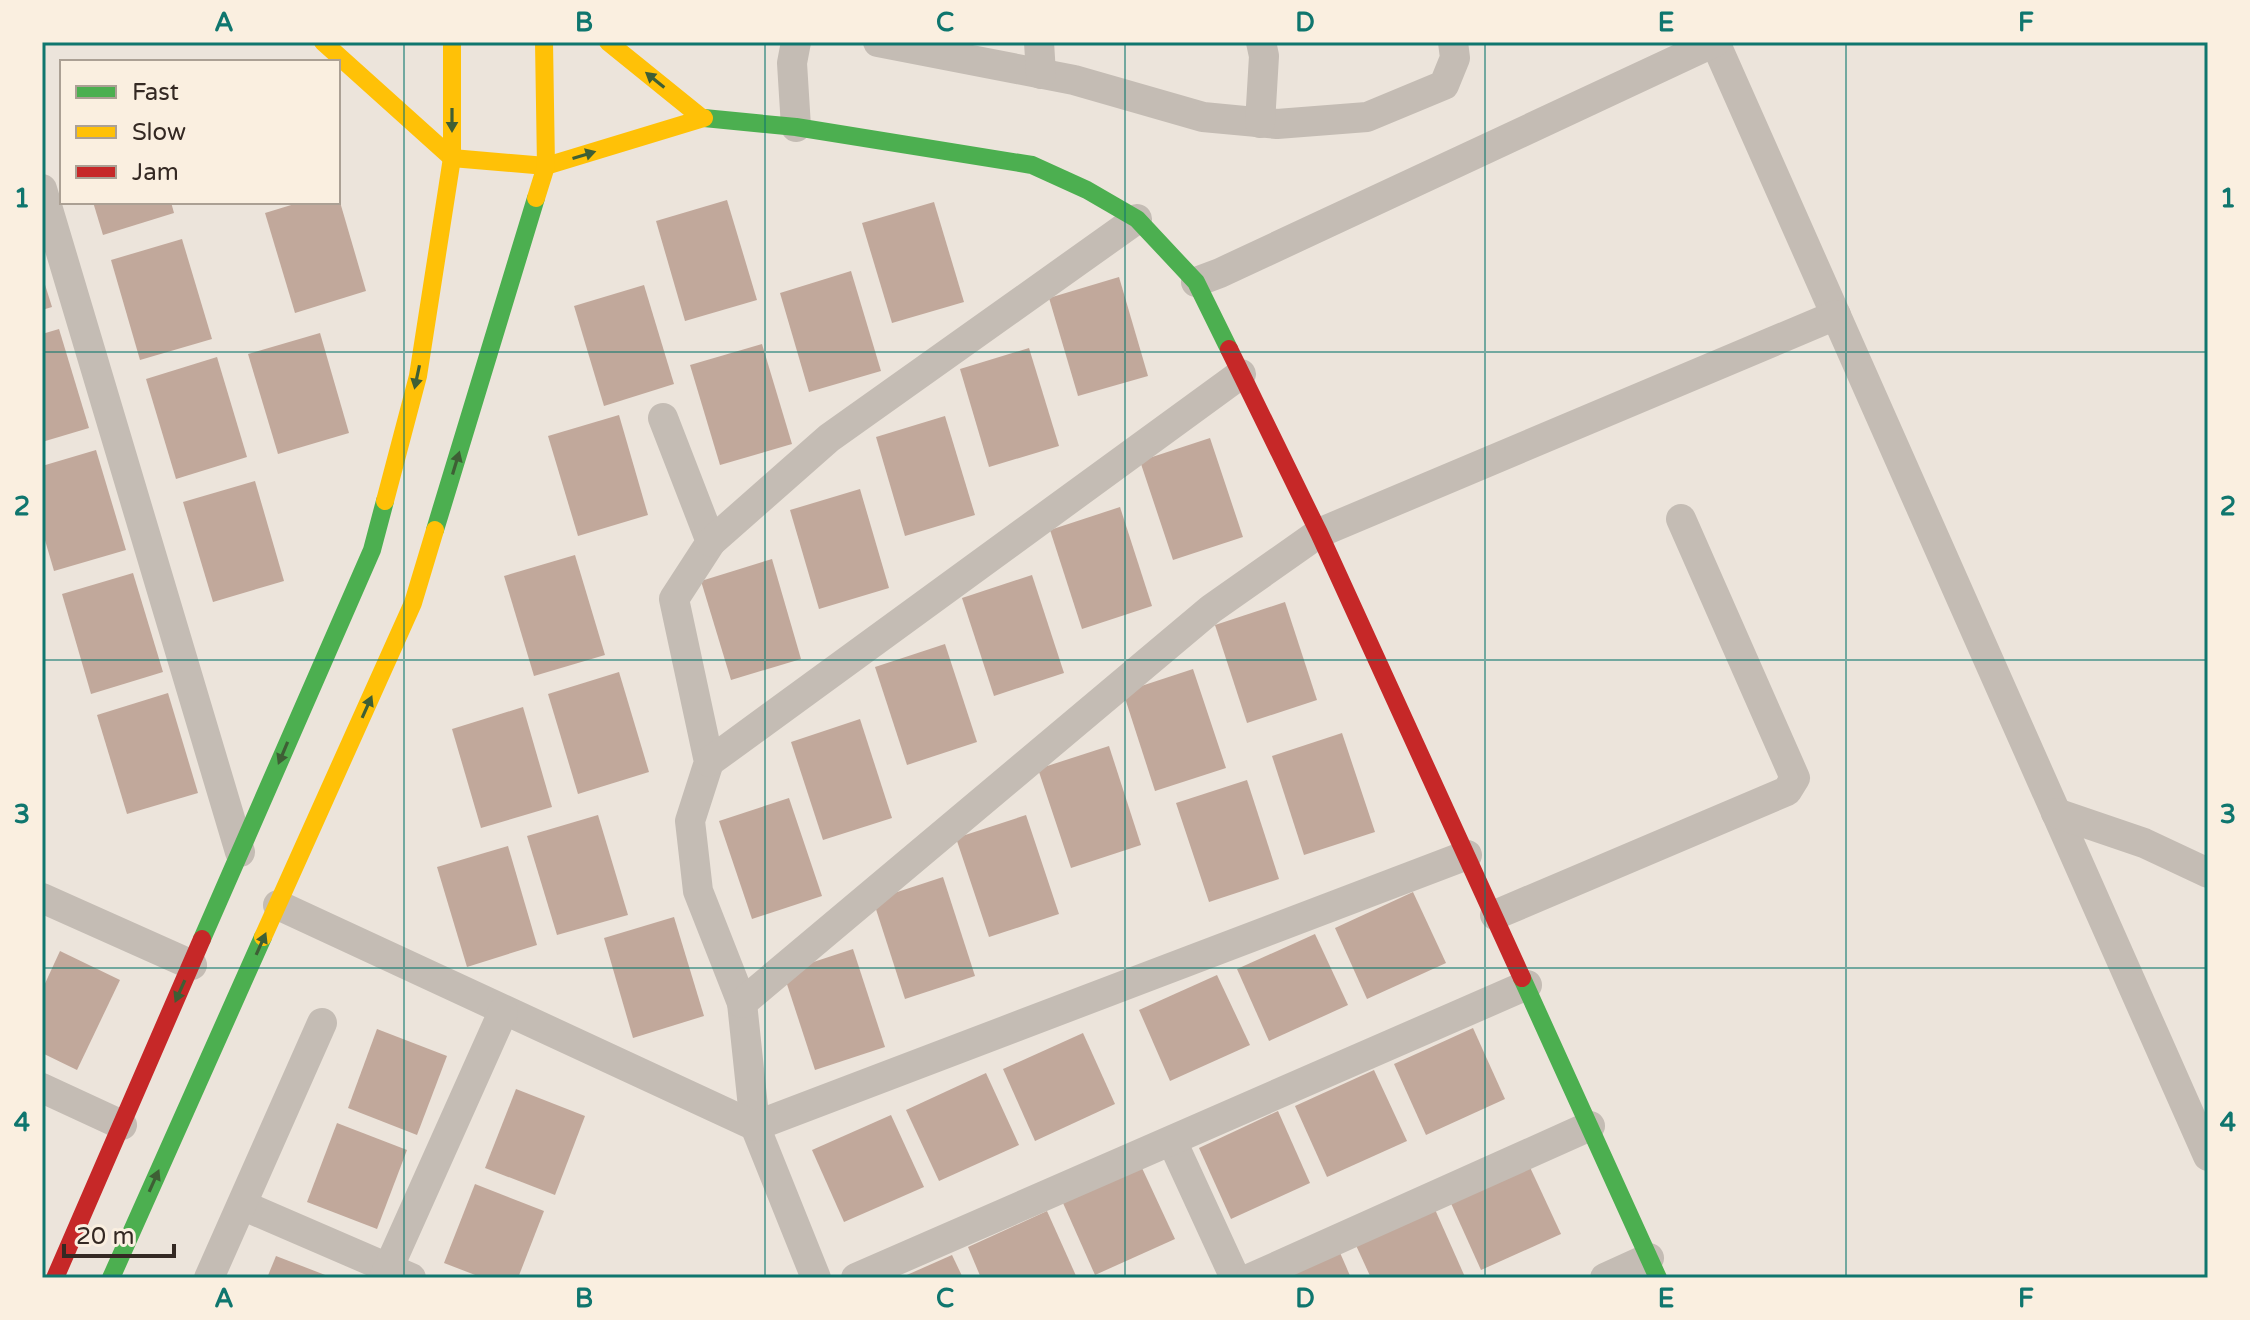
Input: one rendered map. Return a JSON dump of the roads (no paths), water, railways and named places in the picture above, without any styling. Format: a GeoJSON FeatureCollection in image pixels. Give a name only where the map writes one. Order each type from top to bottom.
{"type":"FeatureCollection","features":[{"type":"Feature","properties":{"kind":"main road"},"geometry":{"type":"LineString","coordinates":[[323,42],[452,158],[546,166],[702,118],[796,127],[1032,165],[1087,190],[1137,219],[1196,282],[1319,533],[1654,1268]]}},
{"type":"Feature","properties":{"kind":"main road"},"geometry":{"type":"LineString","coordinates":[[55,1278],[372,550],[418,376],[452,158],[452,42]]}},
{"type":"Feature","properties":{"kind":"main road"},"geometry":{"type":"LineString","coordinates":[[111,1278],[413,603],[546,166],[544,42]]}},
{"type":"Feature","properties":{"kind":"main road"},"geometry":{"type":"LineString","coordinates":[[608,42],[702,118]]}},
{"type":"Feature","properties":{"kind":"street"},"geometry":{"type":"LineString","coordinates":[[796,42],[792,63],[796,127]]}},
{"type":"Feature","properties":{"kind":"street"},"geometry":{"type":"LineString","coordinates":[[878,42],[1074,80],[1203,117],[1277,124],[1367,117],[1444,85],[1455,58],[1453,42]]}},
{"type":"Feature","properties":{"kind":"street"},"geometry":{"type":"LineString","coordinates":[[1039,42],[1041,74]]}},
{"type":"Feature","properties":{"kind":"street"},"geometry":{"type":"LineString","coordinates":[[1260,123],[1264,56],[1261,42]]}},
{"type":"Feature","properties":{"kind":"street"},"geometry":{"type":"LineString","coordinates":[[1196,282],[1715,42],[2208,1156]]}},
{"type":"Feature","properties":{"kind":"street"},"geometry":{"type":"LineString","coordinates":[[42,189],[240,852]]}},
{"type":"Feature","properties":{"kind":"street"},"geometry":{"type":"LineString","coordinates":[[816,1278],[755,1126],[742,1003],[698,891],[690,821],[709,762],[674,599],[711,542],[829,438],[1137,219]]}},
{"type":"Feature","properties":{"kind":"street"},"geometry":{"type":"LineString","coordinates":[[742,1003],[1211,609],[1319,533],[1836,315]]}},
{"type":"Feature","properties":{"kind":"street"},"geometry":{"type":"LineString","coordinates":[[709,762],[1241,374]]}},
{"type":"Feature","properties":{"kind":"street"},"geometry":{"type":"LineString","coordinates":[[663,418],[711,542]]}},
{"type":"Feature","properties":{"kind":"street"},"geometry":{"type":"LineString","coordinates":[[1495,915],[1787,791],[1795,778],[1681,519]]}},
{"type":"Feature","properties":{"kind":"street"},"geometry":{"type":"LineString","coordinates":[[2056,813],[2144,843],[2208,873]]}},
{"type":"Feature","properties":{"kind":"street"},"geometry":{"type":"LineString","coordinates":[[278,905],[503,1012],[755,1126],[1467,855]]}},
{"type":"Feature","properties":{"kind":"street"},"geometry":{"type":"LineString","coordinates":[[42,898],[192,965]]}},
{"type":"Feature","properties":{"kind":"street"},"geometry":{"type":"LineString","coordinates":[[856,1278],[1527,985]]}},
{"type":"Feature","properties":{"kind":"street"},"geometry":{"type":"LineString","coordinates":[[242,1205],[395,1275],[503,1012]]}},
{"type":"Feature","properties":{"kind":"street"},"geometry":{"type":"LineString","coordinates":[[209,1278],[322,1023]]}},
{"type":"Feature","properties":{"kind":"street"},"geometry":{"type":"LineString","coordinates":[[42,1088],[122,1125]]}},
{"type":"Feature","properties":{"kind":"street"},"geometry":{"type":"LineString","coordinates":[[1251,1278],[1590,1126]]}},
{"type":"Feature","properties":{"kind":"street"},"geometry":{"type":"LineString","coordinates":[[1172,1141],[1235,1278]]}},
{"type":"Feature","properties":{"kind":"street"},"geometry":{"type":"LineString","coordinates":[[1605,1278],[1654,1268]]}}]}
